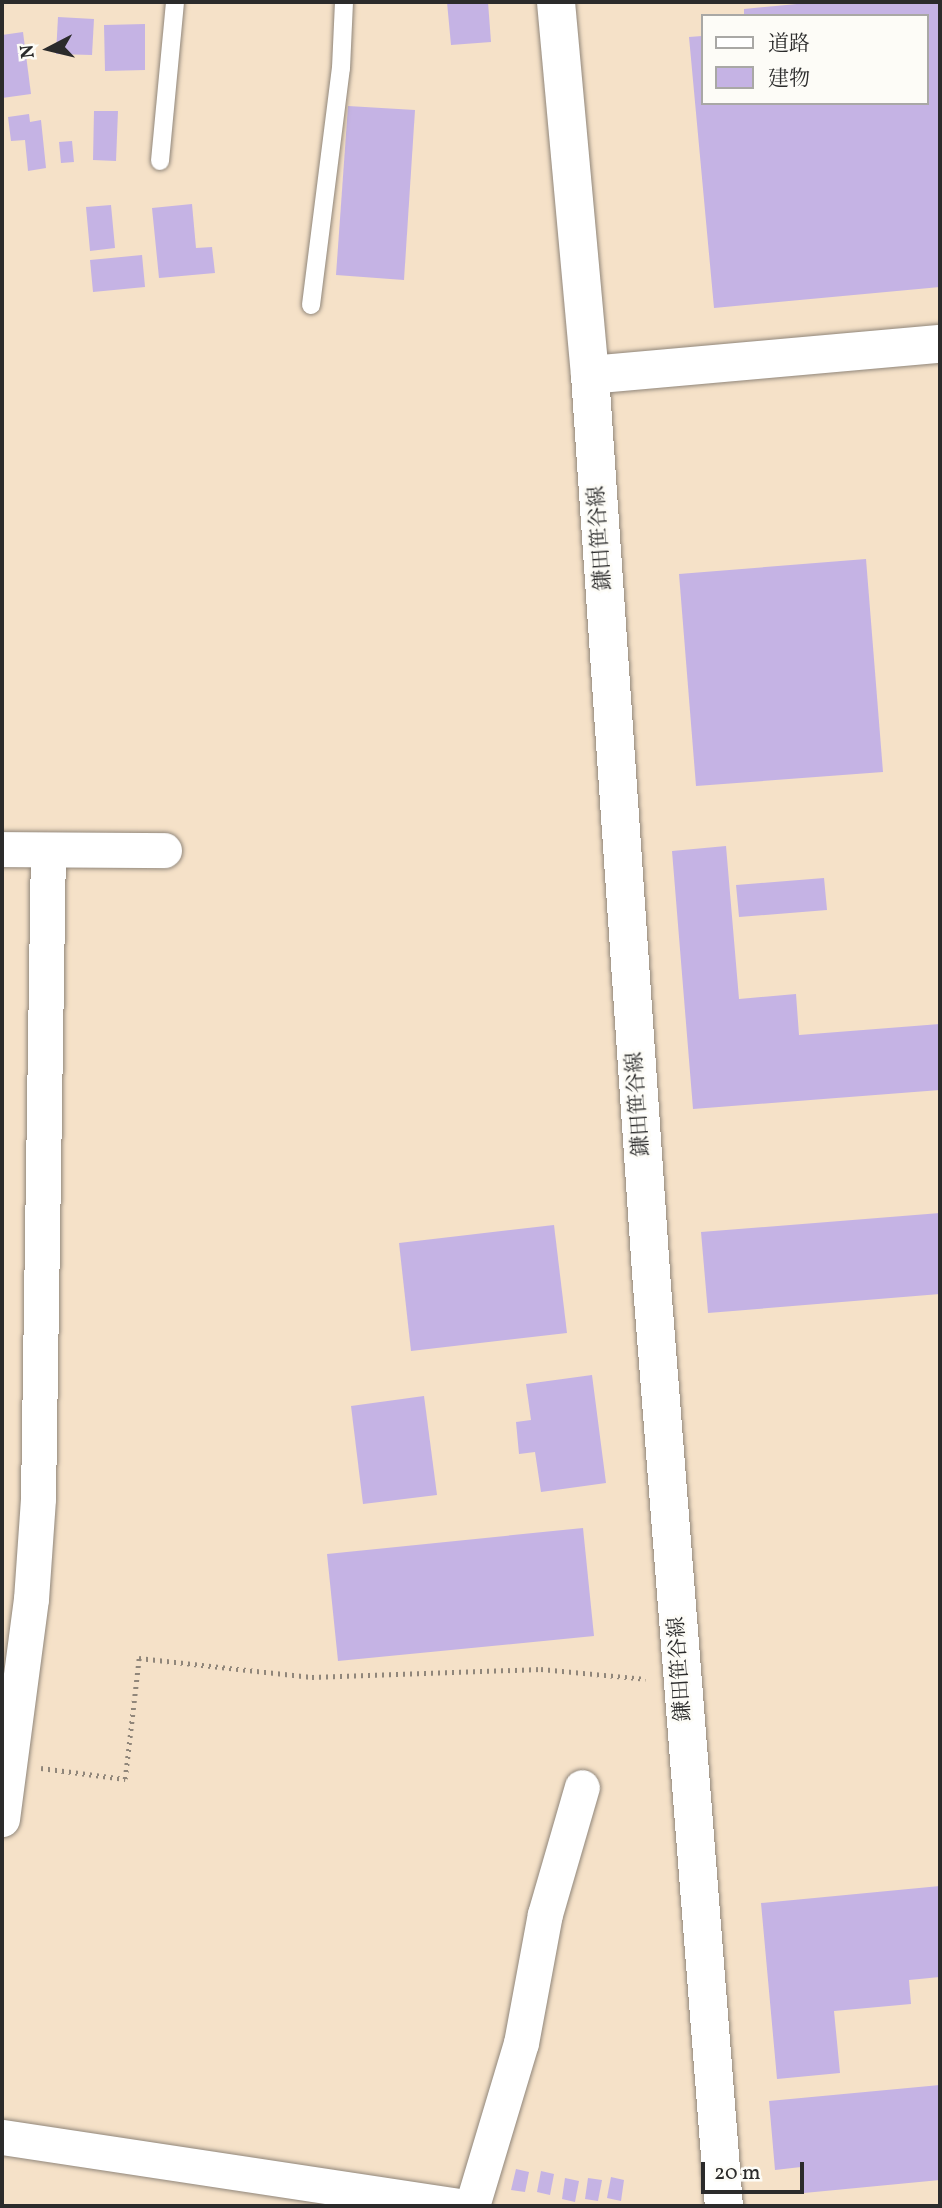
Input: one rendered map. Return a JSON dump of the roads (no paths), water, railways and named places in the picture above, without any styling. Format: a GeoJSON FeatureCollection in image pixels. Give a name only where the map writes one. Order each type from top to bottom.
{"type":"FeatureCollection","features":[{"type":"Feature","properties":{"kind":"street","name":"鎌田笹谷線"},"geometry":{"type":"LineString","coordinates":[[556,2],[590,375],[682,1682],[724,2206]]}},
{"type":"Feature","properties":{"kind":"street"},"geometry":{"type":"LineString","coordinates":[[590,375],[940,344]]}},
{"type":"Feature","properties":{"kind":"street"},"geometry":{"type":"LineString","coordinates":[[2,849],[164,850]]}},
{"type":"Feature","properties":{"kind":"street"},"geometry":{"type":"LineString","coordinates":[[2,1819],[30,1599],[38,1498],[47,850]]}},
{"type":"Feature","properties":{"kind":"street"},"geometry":{"type":"LineString","coordinates":[[472,2206],[521,2043],[545,1914],[582,1787]]}},
{"type":"Feature","properties":{"kind":"street"},"geometry":{"type":"LineString","coordinates":[[2,2137],[457,2206]]}},
{"type":"Feature","properties":{"kind":"lane"},"geometry":{"type":"LineString","coordinates":[[160,161],[175,2]]}},
{"type":"Feature","properties":{"kind":"lane"},"geometry":{"type":"LineString","coordinates":[[310,305],[341,68],[344,2]]}}]}
